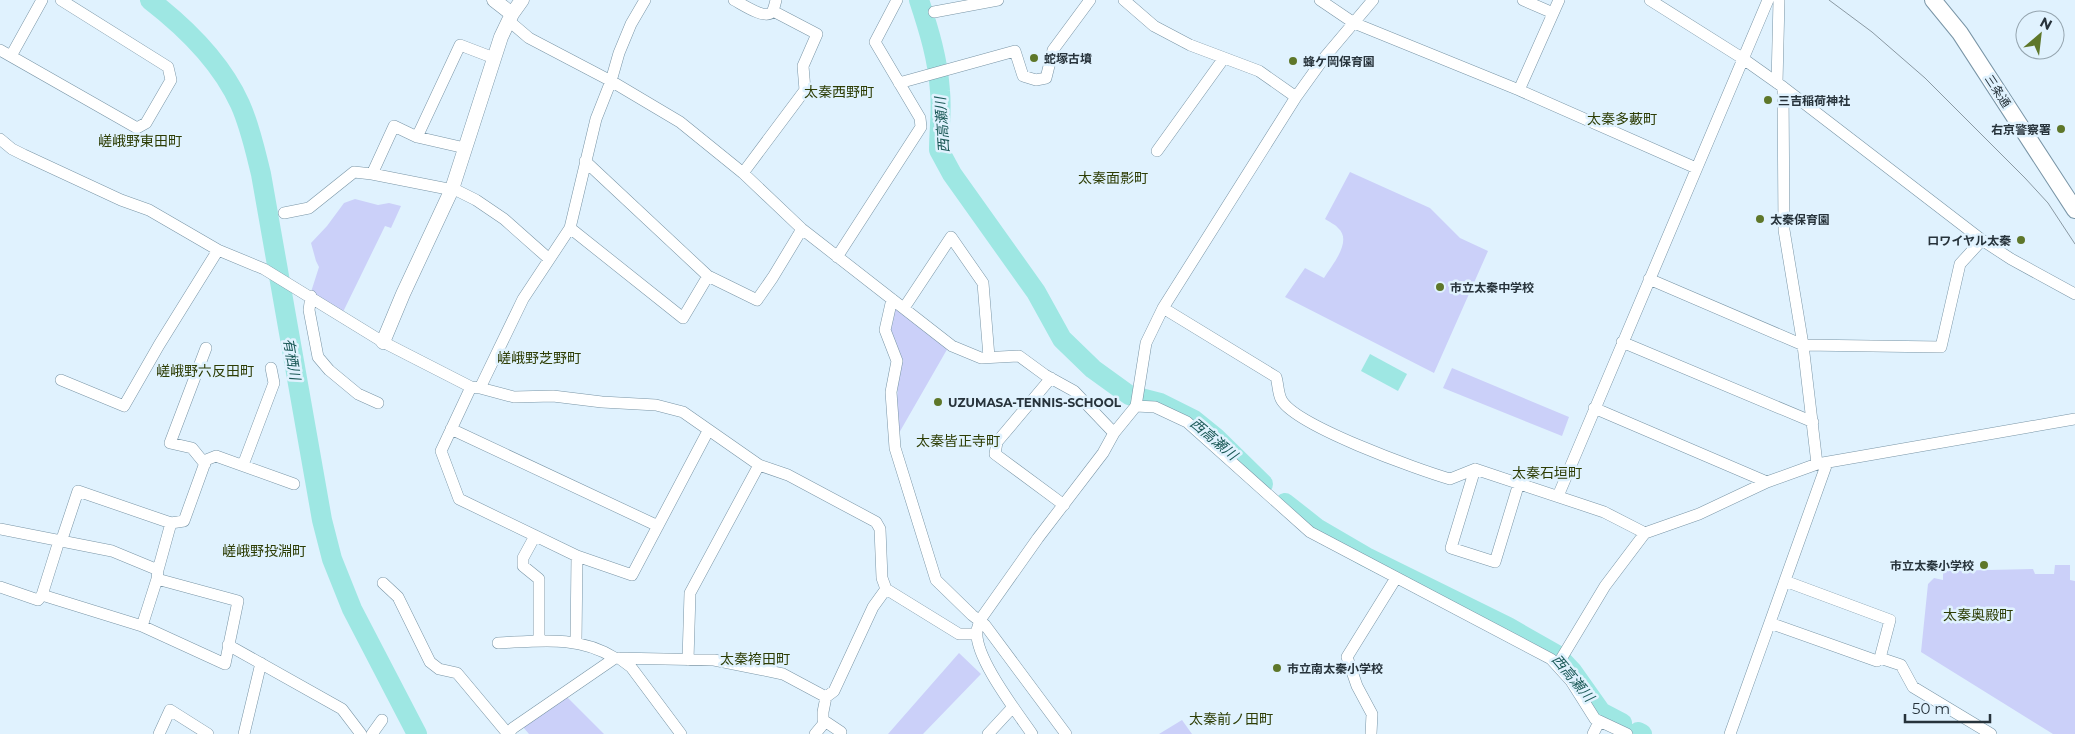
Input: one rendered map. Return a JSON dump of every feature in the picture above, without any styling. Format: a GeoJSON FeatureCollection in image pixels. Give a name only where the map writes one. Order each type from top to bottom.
{"type":"FeatureCollection","features":[{"type":"Feature","properties":{"kind":"main road","name":"三条通"},"geometry":{"type":"LineString","coordinates":[[1933,0],[1960,33],[2075,210]]}},
{"type":"Feature","properties":{"kind":"street"},"geometry":{"type":"LineString","coordinates":[[11,56],[42,0]]}},
{"type":"Feature","properties":{"kind":"street"},"geometry":{"type":"LineString","coordinates":[[0,50],[137,128],[146,123],[172,80],[168,67],[60,0]]}},
{"type":"Feature","properties":{"kind":"street"},"geometry":{"type":"LineString","coordinates":[[494,0],[529,38],[611,81],[680,122],[743,173],[802,229],[952,346],[981,358],[1020,356],[1051,378],[1074,391],[1114,432]]}},
{"type":"Feature","properties":{"kind":"street"},"geometry":{"type":"LineString","coordinates":[[383,342],[402,294],[452,189],[494,58],[511,17],[522,0]]}},
{"type":"Feature","properties":{"kind":"street"},"geometry":{"type":"LineString","coordinates":[[644,0],[631,24],[619,53],[611,81],[596,119],[570,228],[548,258],[523,299],[451,428],[441,451],[459,498],[577,556],[632,575],[708,431]]}},
{"type":"Feature","properties":{"kind":"street"},"geometry":{"type":"LineString","coordinates":[[734,0],[762,15],[769,14],[775,6],[817,34],[803,66],[805,90],[743,173]]}},
{"type":"Feature","properties":{"kind":"street"},"geometry":{"type":"LineString","coordinates":[[837,257],[921,127],[920,118],[875,42],[897,0]]}},
{"type":"Feature","properties":{"kind":"street"},"geometry":{"type":"LineString","coordinates":[[934,12],[998,0]]}},
{"type":"Feature","properties":{"kind":"street"},"geometry":{"type":"LineString","coordinates":[[899,83],[1015,51],[1023,76],[1036,80],[1046,78],[1053,50],[1090,0]]}},
{"type":"Feature","properties":{"kind":"street"},"geometry":{"type":"LineString","coordinates":[[1124,0],[1154,26],[1190,45],[1259,71],[1296,97]]}},
{"type":"Feature","properties":{"kind":"street"},"geometry":{"type":"LineString","coordinates":[[1320,0],[1354,23],[1520,90],[1696,168]]}},
{"type":"Feature","properties":{"kind":"street"},"geometry":{"type":"LineString","coordinates":[[1032,734],[992,674],[978,646],[977,634],[980,620],[1103,453],[1114,432],[1137,400],[1146,343],[1163,308],[1296,97],[1324,58],[1373,0]]}},
{"type":"Feature","properties":{"kind":"street"},"geometry":{"type":"LineString","coordinates":[[1523,0],[1553,13]]}},
{"type":"Feature","properties":{"kind":"street"},"geometry":{"type":"LineString","coordinates":[[1520,90],[1559,0]]}},
{"type":"Feature","properties":{"kind":"street"},"geometry":{"type":"LineString","coordinates":[[1650,0],[1742,58],[1780,85],[1982,240],[2011,259],[2075,294]]}},
{"type":"Feature","properties":{"kind":"street"},"geometry":{"type":"LineString","coordinates":[[1558,496],[1768,0]]}},
{"type":"Feature","properties":{"kind":"street"},"geometry":{"type":"LineString","coordinates":[[1730,734],[1785,581],[1822,464],[1813,422],[1803,345],[1784,230],[1779,0]]}},
{"type":"Feature","properties":{"kind":"street"},"geometry":{"type":"LineString","coordinates":[[417,137],[460,45],[494,58]]}},
{"type":"Feature","properties":{"kind":"street"},"geometry":{"type":"LineString","coordinates":[[1157,151],[1224,58]]}},
{"type":"Feature","properties":{"kind":"street"},"geometry":{"type":"LineString","coordinates":[[372,174],[394,126],[417,137],[465,148]]}},
{"type":"Feature","properties":{"kind":"street"},"geometry":{"type":"LineString","coordinates":[[0,139],[12,149],[24,155],[121,200],[149,210],[218,250],[264,269],[311,296],[383,342],[475,388],[514,397],[553,396],[602,402],[656,404],[683,412],[758,465],[788,475],[876,522],[880,529],[882,578],[886,589],[959,634],[977,634]]}},
{"type":"Feature","properties":{"kind":"street"},"geometry":{"type":"LineString","coordinates":[[585,160],[708,276],[757,300],[776,273],[802,229]]}},
{"type":"Feature","properties":{"kind":"street"},"geometry":{"type":"LineString","coordinates":[[284,213],[309,208],[354,172],[372,174],[452,189],[476,200],[504,219],[548,258]]}},
{"type":"Feature","properties":{"kind":"street"},"geometry":{"type":"LineString","coordinates":[[570,228],[683,318],[708,276]]}},
{"type":"Feature","properties":{"kind":"street"},"geometry":{"type":"LineString","coordinates":[[904,308],[951,237],[983,284],[989,358]]}},
{"type":"Feature","properties":{"kind":"street"},"geometry":{"type":"LineString","coordinates":[[1649,279],[1803,345],[1941,347],[1960,264],[1982,240]]}},
{"type":"Feature","properties":{"kind":"street"},"geometry":{"type":"LineString","coordinates":[[61,380],[124,406],[218,250]]}},
{"type":"Feature","properties":{"kind":"street"},"geometry":{"type":"LineString","coordinates":[[311,296],[309,310],[318,357],[329,370],[351,388],[378,403]]}},
{"type":"Feature","properties":{"kind":"street"},"geometry":{"type":"LineString","coordinates":[[892,299],[885,330],[897,361],[891,392],[895,448],[936,580],[972,615],[980,620],[1066,734]]}},
{"type":"Feature","properties":{"kind":"street"},"geometry":{"type":"LineString","coordinates":[[1163,308],[1276,377],[1281,399],[1287,407],[1319,428],[1396,461],[1450,479],[1474,469],[1519,483],[1604,512],[1646,533]]}},
{"type":"Feature","properties":{"kind":"street"},"geometry":{"type":"LineString","coordinates":[[1622,342],[1813,422]]}},
{"type":"Feature","properties":{"kind":"street"},"geometry":{"type":"LineString","coordinates":[[205,464],[192,448],[170,443],[206,348]]}},
{"type":"Feature","properties":{"kind":"street"},"geometry":{"type":"LineString","coordinates":[[243,466],[274,383],[271,368]]}},
{"type":"Feature","properties":{"kind":"street"},"geometry":{"type":"LineString","coordinates":[[1051,378],[997,442],[995,454],[1064,504]]}},
{"type":"Feature","properties":{"kind":"street"},"geometry":{"type":"LineString","coordinates":[[1137,400],[1187,422],[1310,532],[1551,659],[1560,661],[1595,719],[1627,734]]}},
{"type":"Feature","properties":{"kind":"street"},"geometry":{"type":"LineString","coordinates":[[1594,408],[1767,482]]}},
{"type":"Feature","properties":{"kind":"street"},"geometry":{"type":"LineString","coordinates":[[1560,661],[1605,586],[1646,533],[1699,514],[1767,482],[1822,464],[2075,420]]}},
{"type":"Feature","properties":{"kind":"street"},"geometry":{"type":"LineString","coordinates":[[451,428],[658,526]]}},
{"type":"Feature","properties":{"kind":"street"},"geometry":{"type":"LineString","coordinates":[[0,587],[38,600],[42,595],[78,491],[171,523],[184,521],[206,460],[216,456],[294,484]]}},
{"type":"Feature","properties":{"kind":"street"},"geometry":{"type":"LineString","coordinates":[[688,660],[690,593],[758,465]]}},
{"type":"Feature","properties":{"kind":"street"},"geometry":{"type":"LineString","coordinates":[[1474,469],[1451,548],[1495,562],[1519,483]]}},
{"type":"Feature","properties":{"kind":"street"},"geometry":{"type":"LineString","coordinates":[[142,626],[171,523]]}},
{"type":"Feature","properties":{"kind":"street"},"geometry":{"type":"LineString","coordinates":[[0,529],[112,551],[158,574],[238,601],[225,664],[142,626],[42,595]]}},
{"type":"Feature","properties":{"kind":"street"},"geometry":{"type":"LineString","coordinates":[[535,536],[523,558],[523,566],[539,579],[539,641]]}},
{"type":"Feature","properties":{"kind":"street"},"geometry":{"type":"LineString","coordinates":[[576,642],[577,556]]}},
{"type":"Feature","properties":{"kind":"street"},"geometry":{"type":"LineString","coordinates":[[1371,734],[1372,714],[1357,686],[1347,657],[1396,578]]}},
{"type":"Feature","properties":{"kind":"street"},"geometry":{"type":"LineString","coordinates":[[1785,581],[1890,620],[1880,658]]}},
{"type":"Feature","properties":{"kind":"street"},"geometry":{"type":"LineString","coordinates":[[383,583],[398,597],[430,662],[439,669],[457,673],[508,734],[513,728],[617,658],[714,660],[783,674],[826,697]]}},
{"type":"Feature","properties":{"kind":"street"},"geometry":{"type":"LineString","coordinates":[[841,732],[825,722],[822,712],[826,697],[834,691],[873,607],[886,589]]}},
{"type":"Feature","properties":{"kind":"street"},"geometry":{"type":"LineString","coordinates":[[1770,623],[1877,661],[1880,658],[1901,665],[1913,687],[1991,734]]}},
{"type":"Feature","properties":{"kind":"street"},"geometry":{"type":"LineString","coordinates":[[498,643],[576,642],[601,649],[631,667],[681,734]]}},
{"type":"Feature","properties":{"kind":"street"},"geometry":{"type":"LineString","coordinates":[[228,645],[342,709],[361,734]]}},
{"type":"Feature","properties":{"kind":"street"},"geometry":{"type":"LineString","coordinates":[[244,734],[261,663]]}},
{"type":"Feature","properties":{"kind":"street"},"geometry":{"type":"LineString","coordinates":[[988,734],[1013,707]]}},
{"type":"Feature","properties":{"kind":"street"},"geometry":{"type":"LineString","coordinates":[[158,734],[170,710],[208,734]]}},
{"type":"Feature","properties":{"kind":"street"},"geometry":{"type":"LineString","coordinates":[[372,734],[382,720]]}},
{"type":"Feature","properties":{"kind":"street"},"geometry":{"type":"LineString","coordinates":[[815,734],[825,722]]}},
{"type":"Feature","properties":{"kind":"street"},"geometry":{"type":"LineString","coordinates":[[1594,734],[1599,722]]}},
{"type":"Feature","properties":{"kind":"shaded area"},"geometry":{"type":"Polygon","coordinates":[[[1350,172],[1430,208],[1460,238],[1488,251],[1434,373],[1285,297],[1305,268],[1324,278],[1340,253],[1343,239],[1342,233],[1335,225],[1325,219],[1350,172]]]}},
{"type":"Feature","properties":{"kind":"shaded area"},"geometry":{"type":"Polygon","coordinates":[[[355,199],[378,205],[389,203],[401,206],[391,228],[385,226],[343,312],[311,292],[319,267],[311,243],[327,226],[344,203],[355,199]]]}},
{"type":"Feature","properties":{"kind":"shaded area"},"geometry":{"type":"Polygon","coordinates":[[[893,302],[949,346],[895,440],[899,362],[889,339],[893,302]]]}},
{"type":"Feature","properties":{"kind":"shaded area"},"geometry":{"type":"Polygon","coordinates":[[[1370,354],[1407,374],[1398,391],[1361,371],[1370,354]]]}},
{"type":"Feature","properties":{"kind":"shaded area"},"geometry":{"type":"Polygon","coordinates":[[[1452,368],[1569,417],[1562,436],[1443,388],[1452,368]]]}},
{"type":"Feature","properties":{"kind":"shaded area"},"geometry":{"type":"Polygon","coordinates":[[[2055,565],[2070,565],[2070,580],[2075,581],[2075,734],[2053,734],[1921,652],[1928,584],[1934,578],[1943,580],[1943,571],[2033,569],[2035,574],[2054,574],[2055,565]]]}},
{"type":"Feature","properties":{"kind":"shaded area"},"geometry":{"type":"Polygon","coordinates":[[[959,653],[981,674],[923,734],[888,734],[959,653]]]}},
{"type":"Feature","properties":{"kind":"shaded area"},"geometry":{"type":"Polygon","coordinates":[[[567,697],[604,734],[529,734],[523,727],[567,697]]]}},
{"type":"Feature","properties":{"kind":"shaded area"},"geometry":{"type":"Polygon","coordinates":[[[1182,720],[1192,734],[1159,734],[1182,720]]]}},
{"type":"Feature","properties":{"kind":"waterway","name":"有栖川"},"geometry":{"type":"LineString","coordinates":[[150,0],[201,46],[223,74],[247,121],[261,174],[322,520],[332,559],[352,609],[417,734]]}},
{"type":"Feature","properties":{"kind":"waterway","name":"西高瀬川"},"geometry":{"type":"LineString","coordinates":[[919,0],[932,45],[939,79],[941,106],[939,150],[952,174],[1036,292],[1062,339],[1093,369],[1129,395],[1160,403],[1194,420],[1215,437],[1263,484]]}},
{"type":"Feature","properties":{"kind":"waterway","name":"西高瀬川"},"geometry":{"type":"LineString","coordinates":[[1285,503],[1318,529],[1366,557],[1508,627],[1557,655],[1572,671],[1601,712],[1622,723]]}},
{"type":"Feature","properties":{"kind":"waterway","name":"西高瀬川"},"geometry":{"type":"LineString","coordinates":[[1638,732],[1642,734]]}},
{"type":"Feature","properties":{"kind":"tram line"},"geometry":{"type":"LineString","coordinates":[[1829,0],[1872,32],[1925,78],[2048,203],[2075,244]]}},
{"type":"Feature","properties":{"kind":"place","name":"蛇塚古墳"},"geometry":{"type":"Point","coordinates":[1034,58]}},
{"type":"Feature","properties":{"kind":"place","name":"蜂ケ岡保育園"},"geometry":{"type":"Point","coordinates":[1293,61]}},
{"type":"Feature","properties":{"kind":"place","name":"三吉稲荷神社"},"geometry":{"type":"Point","coordinates":[1768,100]}},
{"type":"Feature","properties":{"kind":"place","name":"右京警察署"},"geometry":{"type":"Point","coordinates":[2061,129]}},
{"type":"Feature","properties":{"kind":"place","name":"太秦保育園"},"geometry":{"type":"Point","coordinates":[1760,219]}},
{"type":"Feature","properties":{"kind":"place","name":"ロワイヤル太秦"},"geometry":{"type":"Point","coordinates":[2021,240]}},
{"type":"Feature","properties":{"kind":"place","name":"市立太秦中学校"},"geometry":{"type":"Point","coordinates":[1440,287]}},
{"type":"Feature","properties":{"kind":"place","name":"UZUMASA-TENNIS-SCHOOL"},"geometry":{"type":"Point","coordinates":[938,402]}},
{"type":"Feature","properties":{"kind":"place","name":"市立太秦小学校"},"geometry":{"type":"Point","coordinates":[1984,565]}},
{"type":"Feature","properties":{"kind":"place","name":"市立南太秦小学校"},"geometry":{"type":"Point","coordinates":[1277,668]}},
{"type":"Feature","properties":{"kind":"district","name":"太秦西野町"},"geometry":{"type":"Point","coordinates":[839,92]}},
{"type":"Feature","properties":{"kind":"district","name":"太秦多藪町"},"geometry":{"type":"Point","coordinates":[1622,119]}},
{"type":"Feature","properties":{"kind":"district","name":"嵯峨野東田町"},"geometry":{"type":"Point","coordinates":[140,141]}},
{"type":"Feature","properties":{"kind":"district","name":"太秦面影町"},"geometry":{"type":"Point","coordinates":[1113,178]}},
{"type":"Feature","properties":{"kind":"district","name":"嵯峨野芝野町"},"geometry":{"type":"Point","coordinates":[539,358]}},
{"type":"Feature","properties":{"kind":"district","name":"嵯峨野六反田町"},"geometry":{"type":"Point","coordinates":[205,371]}},
{"type":"Feature","properties":{"kind":"district","name":"太秦皆正寺町"},"geometry":{"type":"Point","coordinates":[958,441]}},
{"type":"Feature","properties":{"kind":"district","name":"太秦石垣町"},"geometry":{"type":"Point","coordinates":[1547,473]}},
{"type":"Feature","properties":{"kind":"district","name":"嵯峨野投淵町"},"geometry":{"type":"Point","coordinates":[264,551]}},
{"type":"Feature","properties":{"kind":"district","name":"太秦奥殿町"},"geometry":{"type":"Point","coordinates":[1978,615]}},
{"type":"Feature","properties":{"kind":"district","name":"太秦袴田町"},"geometry":{"type":"Point","coordinates":[755,659]}},
{"type":"Feature","properties":{"kind":"district","name":"太秦前ノ田町"},"geometry":{"type":"Point","coordinates":[1231,719]}}]}
